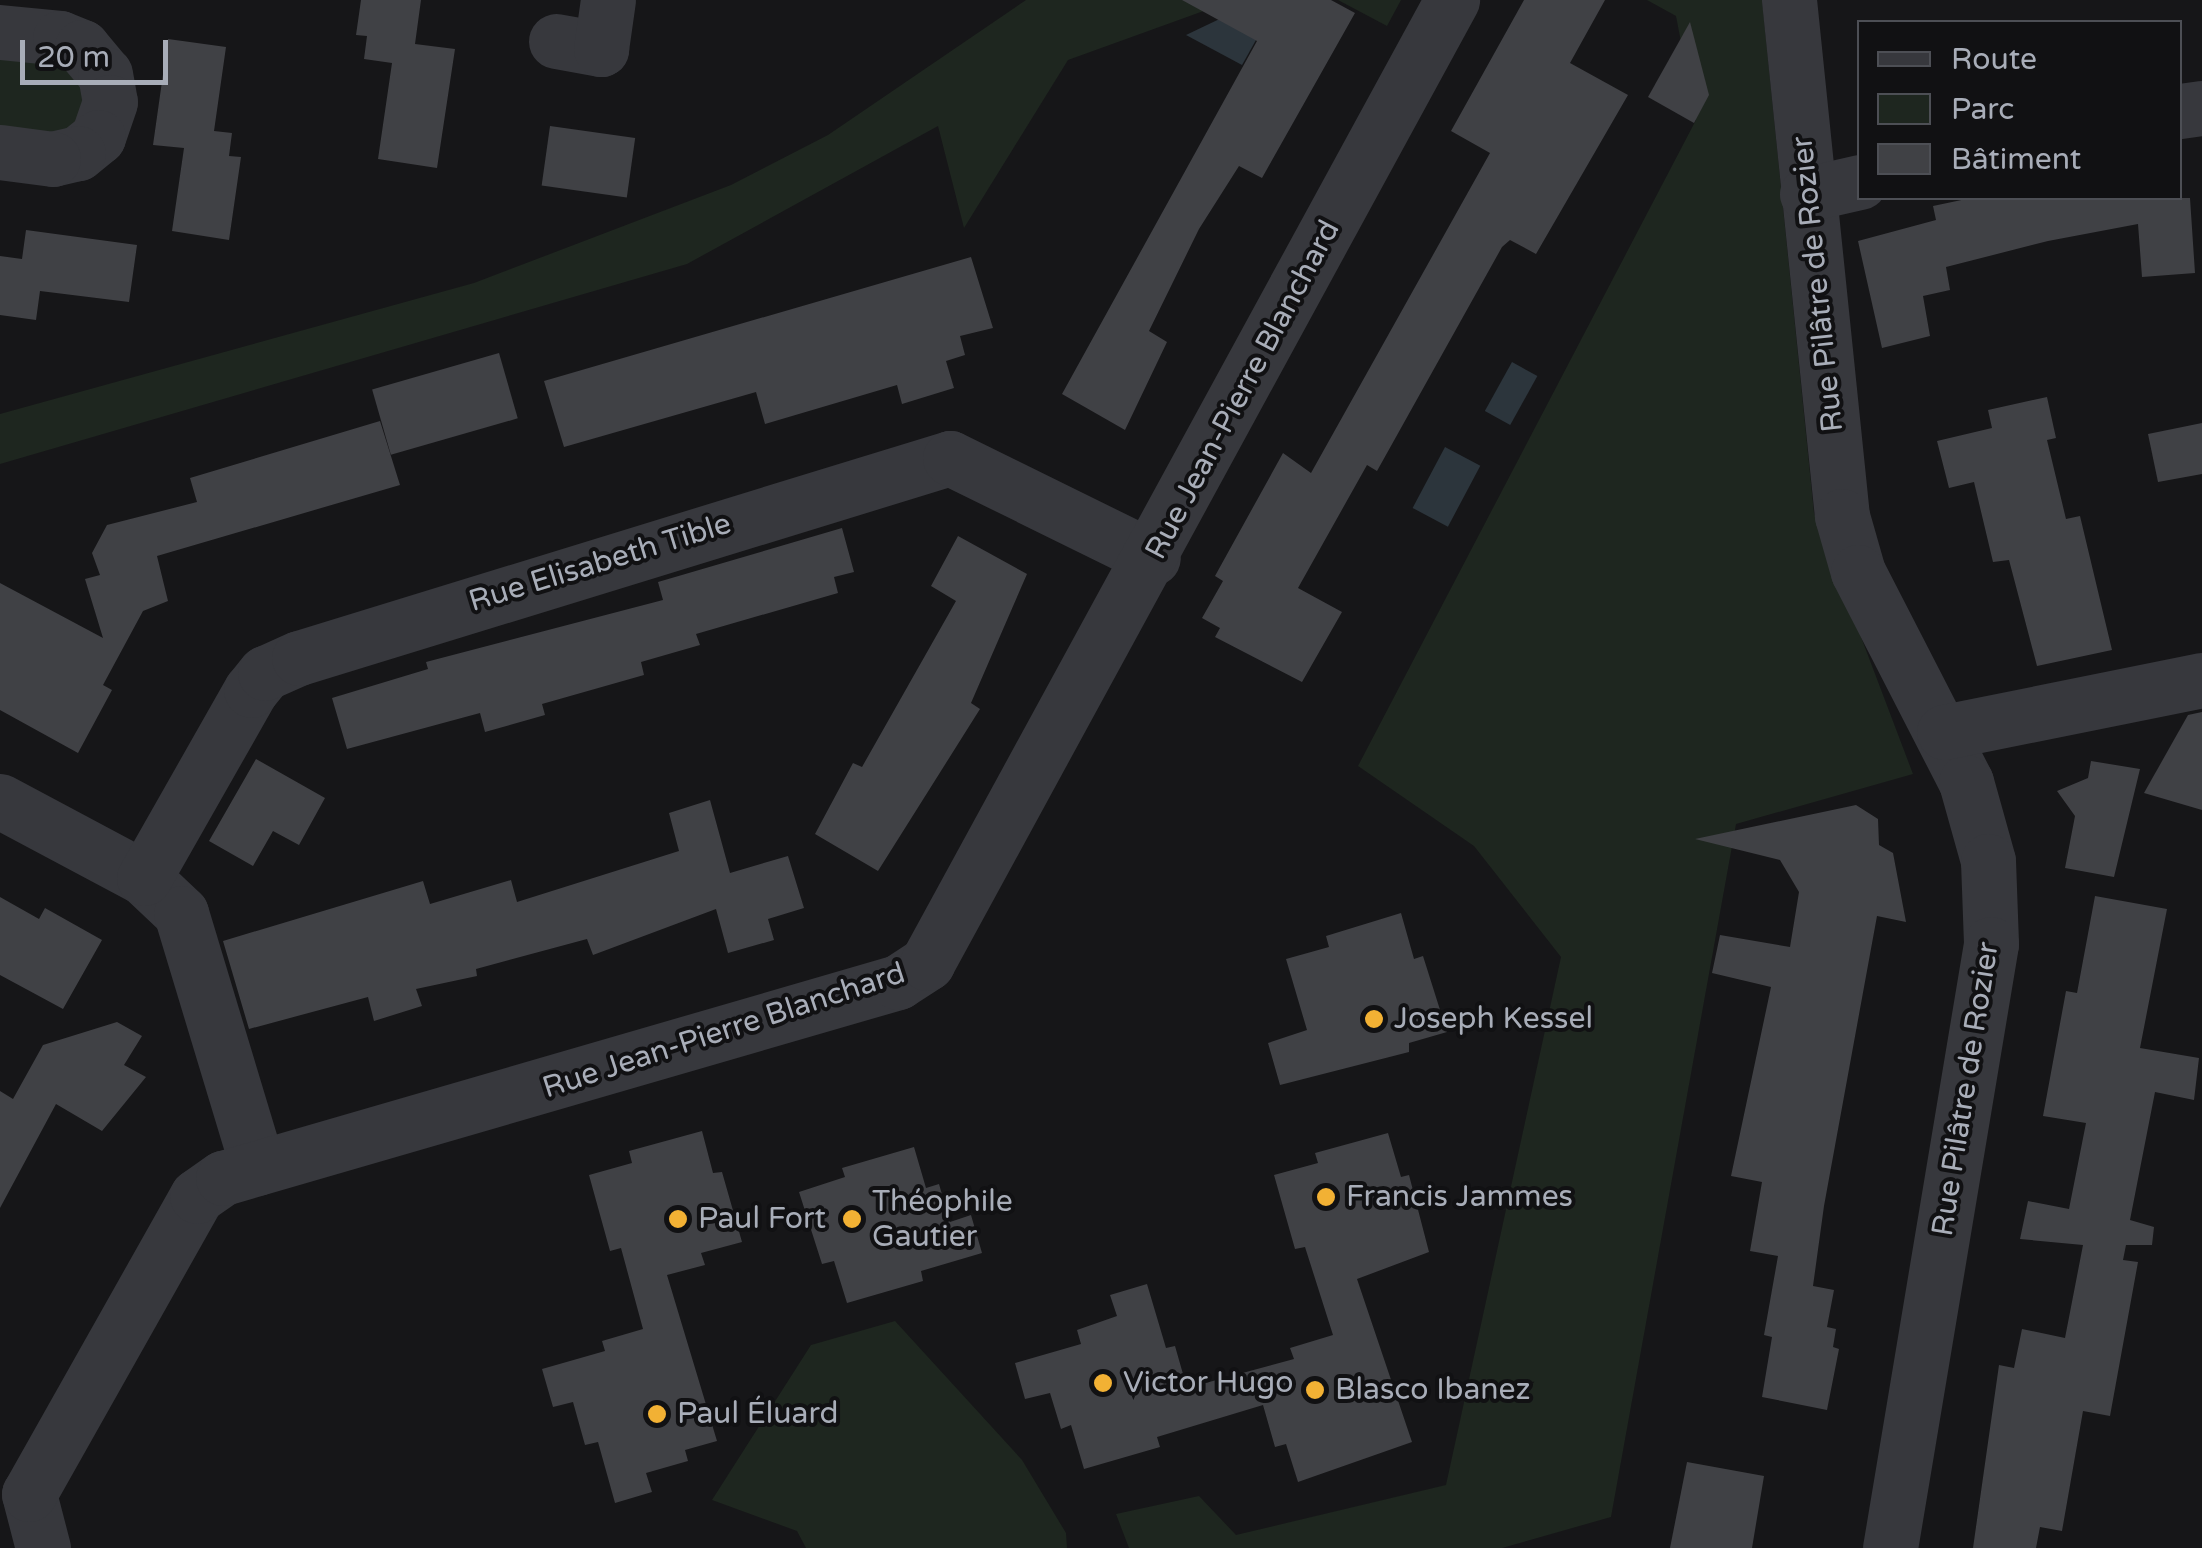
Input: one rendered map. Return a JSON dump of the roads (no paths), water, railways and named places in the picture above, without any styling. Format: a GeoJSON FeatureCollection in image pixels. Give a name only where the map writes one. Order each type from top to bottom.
{"type":"FeatureCollection","features":[{"type":"Feature","properties":{"kind":"street"},"geometry":{"type":"LineString","coordinates":[[556,41],[601,50],[608,0]]}},
{"type":"Feature","properties":{"kind":"street","name":"Rue Jean-Pierre Blanchard"},"geometry":{"type":"LineString","coordinates":[[43,1548],[29,1494],[197,1196],[223,1178],[898,982],[927,964],[1153,558],[1452,0]]}},
{"type":"Feature","properties":{"kind":"street","name":"Rue Pilâtre de Rozier"},"geometry":{"type":"LineString","coordinates":[[1790,0],[1842,516],[1858,572],[1944,732],[1988,862],[1991,944],[1890,1548]]}},
{"type":"Feature","properties":{"kind":"street"},"geometry":{"type":"LineString","coordinates":[[0,32],[82,47],[105,74],[110,102],[98,137],[78,153],[53,159],[0,152]]}},
{"type":"Feature","properties":{"kind":"street"},"geometry":{"type":"LineString","coordinates":[[1808,194],[1857,183]]}},
{"type":"Feature","properties":{"kind":"street","name":"Rue Elisabeth Tible"},"geometry":{"type":"LineString","coordinates":[[144,878],[266,673],[482,600],[950,458],[1153,558]]}},
{"type":"Feature","properties":{"kind":"street"},"geometry":{"type":"LineString","coordinates":[[1944,732],[2202,680]]}},
{"type":"Feature","properties":{"kind":"street"},"geometry":{"type":"LineString","coordinates":[[0,801],[144,878],[181,913],[258,1168]]}},
{"type":"Feature","properties":{"kind":"place","name":"Joseph Kessel"},"geometry":{"type":"Point","coordinates":[1374,1019]}},
{"type":"Feature","properties":{"kind":"place","name":"Francis Jammes"},"geometry":{"type":"Point","coordinates":[1326,1197]}},
{"type":"Feature","properties":{"kind":"place","name":"Paul Fort"},"geometry":{"type":"Point","coordinates":[678,1219]}},
{"type":"Feature","properties":{"kind":"place","name":"Théophile Gautier"},"geometry":{"type":"Point","coordinates":[852,1219]}},
{"type":"Feature","properties":{"kind":"place","name":"Victor Hugo"},"geometry":{"type":"Point","coordinates":[1103,1383]}},
{"type":"Feature","properties":{"kind":"place","name":"Blasco Ibanez"},"geometry":{"type":"Point","coordinates":[1315,1390]}},
{"type":"Feature","properties":{"kind":"place","name":"Paul Éluard"},"geometry":{"type":"Point","coordinates":[657,1414]}}]}
